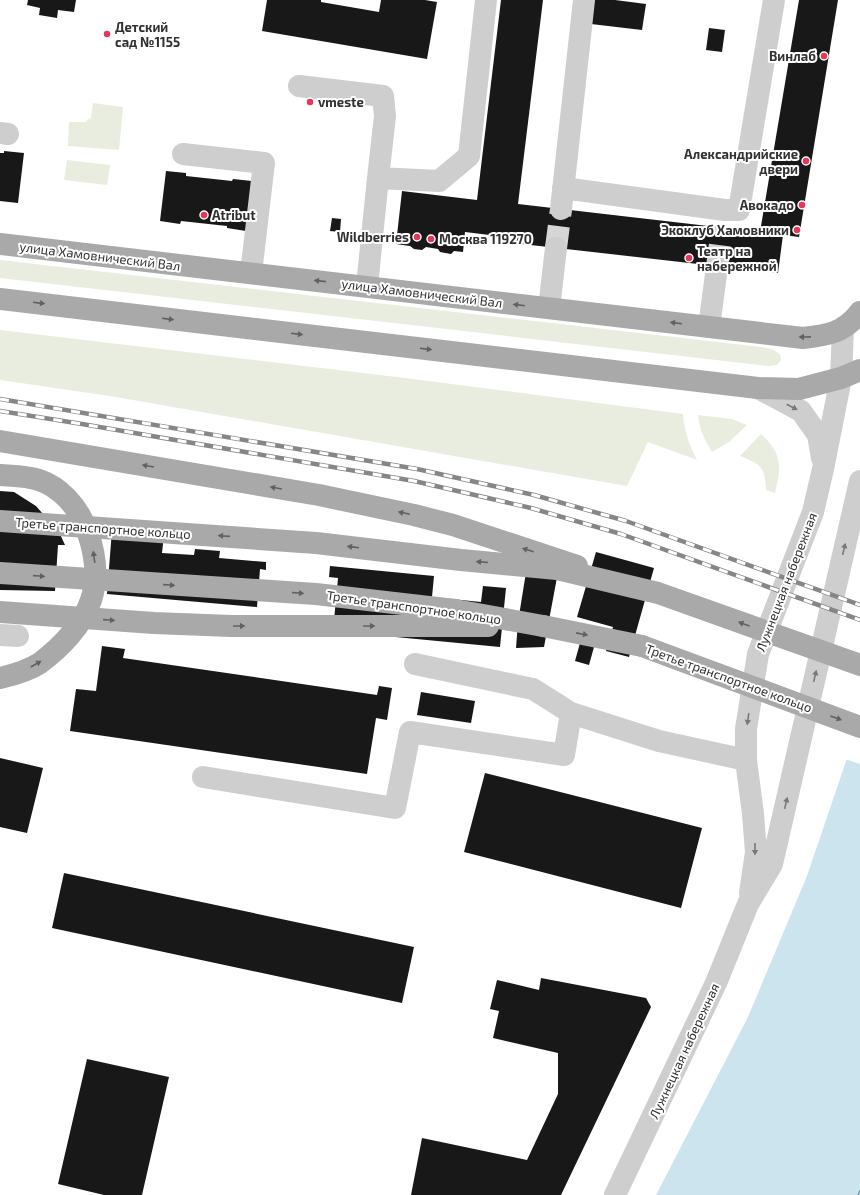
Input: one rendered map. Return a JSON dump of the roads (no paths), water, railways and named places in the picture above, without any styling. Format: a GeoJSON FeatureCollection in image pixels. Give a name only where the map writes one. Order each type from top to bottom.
{"type":"FeatureCollection","features":[{"type":"Feature","properties":{"kind":"main road","name":"улица Хамовнический Вал"},"geometry":{"type":"LineString","coordinates":[[0,244],[803,338],[826,335],[851,335]]}},
{"type":"Feature","properties":{"kind":"main road"},"geometry":{"type":"LineString","coordinates":[[0,299],[758,388],[799,389],[850,374]]}},
{"type":"Feature","properties":{"kind":"main road"},"geometry":{"type":"LineString","coordinates":[[851,335],[860,312]]}},
{"type":"Feature","properties":{"kind":"main road"},"geometry":{"type":"LineString","coordinates":[[0,441],[319,495],[414,515],[453,525],[658,593]]}},
{"type":"Feature","properties":{"kind":"main road"},"geometry":{"type":"LineString","coordinates":[[0,678],[17,674],[39,664],[61,644],[79,624],[91,601],[95,559],[90,538],[82,517],[72,502],[57,490],[40,480],[6,475]]}},
{"type":"Feature","properties":{"kind":"main road","name":"Третье транспортное кольцо"},"geometry":{"type":"LineString","coordinates":[[0,521],[316,543],[461,560],[557,569],[658,593],[860,665]]}},
{"type":"Feature","properties":{"kind":"main road","name":"Третье транспортное кольцо"},"geometry":{"type":"LineString","coordinates":[[0,574],[316,594],[455,610],[642,646],[860,727]]}},
{"type":"Feature","properties":{"kind":"main road"},"geometry":{"type":"LineString","coordinates":[[0,612],[154,623],[231,626],[543,626]]}},
{"type":"Feature","properties":{"kind":"street"},"geometry":{"type":"LineString","coordinates":[[378,178],[439,181],[469,156],[486,0]]}},
{"type":"Feature","properties":{"kind":"street"},"geometry":{"type":"LineString","coordinates":[[584,0],[562,199],[724,219],[739,210],[774,0]]}},
{"type":"Feature","properties":{"kind":"street"},"geometry":{"type":"LineString","coordinates":[[299,86],[383,96],[384,116],[367,286]]}},
{"type":"Feature","properties":{"kind":"street"},"geometry":{"type":"LineString","coordinates":[[183,154],[264,163],[251,274]]}},
{"type":"Feature","properties":{"kind":"street"},"geometry":{"type":"LineString","coordinates":[[549,308],[556,248]]}},
{"type":"Feature","properties":{"kind":"street"},"geometry":{"type":"LineString","coordinates":[[709,327],[717,266]]}},
{"type":"Feature","properties":{"kind":"street","name":"Лужнецкая набережная"},"geometry":{"type":"LineString","coordinates":[[748,904],[756,852],[746,760],[746,729],[758,654],[813,512],[823,469],[850,374],[851,335]]}},
{"type":"Feature","properties":{"kind":"street"},"geometry":{"type":"LineString","coordinates":[[758,388],[801,411],[818,435],[823,469]]}},
{"type":"Feature","properties":{"kind":"street","name":"Лужнецкая набережная"},"geometry":{"type":"LineString","coordinates":[[614,1195],[716,983],[748,904],[772,864],[860,481]]}},
{"type":"Feature","properties":{"kind":"street"},"geometry":{"type":"LineString","coordinates":[[415,664],[533,689],[571,713],[659,741],[746,760]]}},
{"type":"Feature","properties":{"kind":"street"},"geometry":{"type":"LineString","coordinates":[[203,777],[395,808],[410,732],[564,755],[571,713]]}},
{"type":"Feature","properties":{"kind":"water"},"geometry":{"type":"Polygon","coordinates":[[[860,720],[860,1195],[656,1195],[748,1017],[807,876],[860,720]]]}},
{"type":"Feature","properties":{"kind":"tunnel"},"geometry":{"type":"LineString","coordinates":[[556,248],[561,209]]}},
{"type":"Feature","properties":{"kind":"tunnel"},"geometry":{"type":"LineString","coordinates":[[717,267],[722,228]]}},
{"type":"Feature","properties":{"kind":"railway"},"geometry":{"type":"LineString","coordinates":[[0,399],[417,469],[534,495],[626,521],[860,605]]}},
{"type":"Feature","properties":{"kind":"railway"},"geometry":{"type":"LineString","coordinates":[[0,411],[414,481],[531,508],[621,534],[860,620]]}},
{"type":"Feature","properties":{"kind":"place","name":"Детский сад №1155"},"geometry":{"type":"Point","coordinates":[107,34]}},
{"type":"Feature","properties":{"kind":"place","name":"Винлаб"},"geometry":{"type":"Point","coordinates":[824,56]}},
{"type":"Feature","properties":{"kind":"place","name":"vmeste"},"geometry":{"type":"Point","coordinates":[310,102]}},
{"type":"Feature","properties":{"kind":"place","name":"Александрийские двери"},"geometry":{"type":"Point","coordinates":[806,161]}},
{"type":"Feature","properties":{"kind":"place","name":"Авокадо"},"geometry":{"type":"Point","coordinates":[802,205]}},
{"type":"Feature","properties":{"kind":"place","name":"Atribut"},"geometry":{"type":"Point","coordinates":[204,215]}},
{"type":"Feature","properties":{"kind":"place","name":"Экоклуб Хамовники"},"geometry":{"type":"Point","coordinates":[797,230]}},
{"type":"Feature","properties":{"kind":"place","name":"Wildberries"},"geometry":{"type":"Point","coordinates":[417,237]}},
{"type":"Feature","properties":{"kind":"place","name":"Москва 119270"},"geometry":{"type":"Point","coordinates":[431,239]}},
{"type":"Feature","properties":{"kind":"place","name":"Театр на набережной"},"geometry":{"type":"Point","coordinates":[689,258]}}]}
